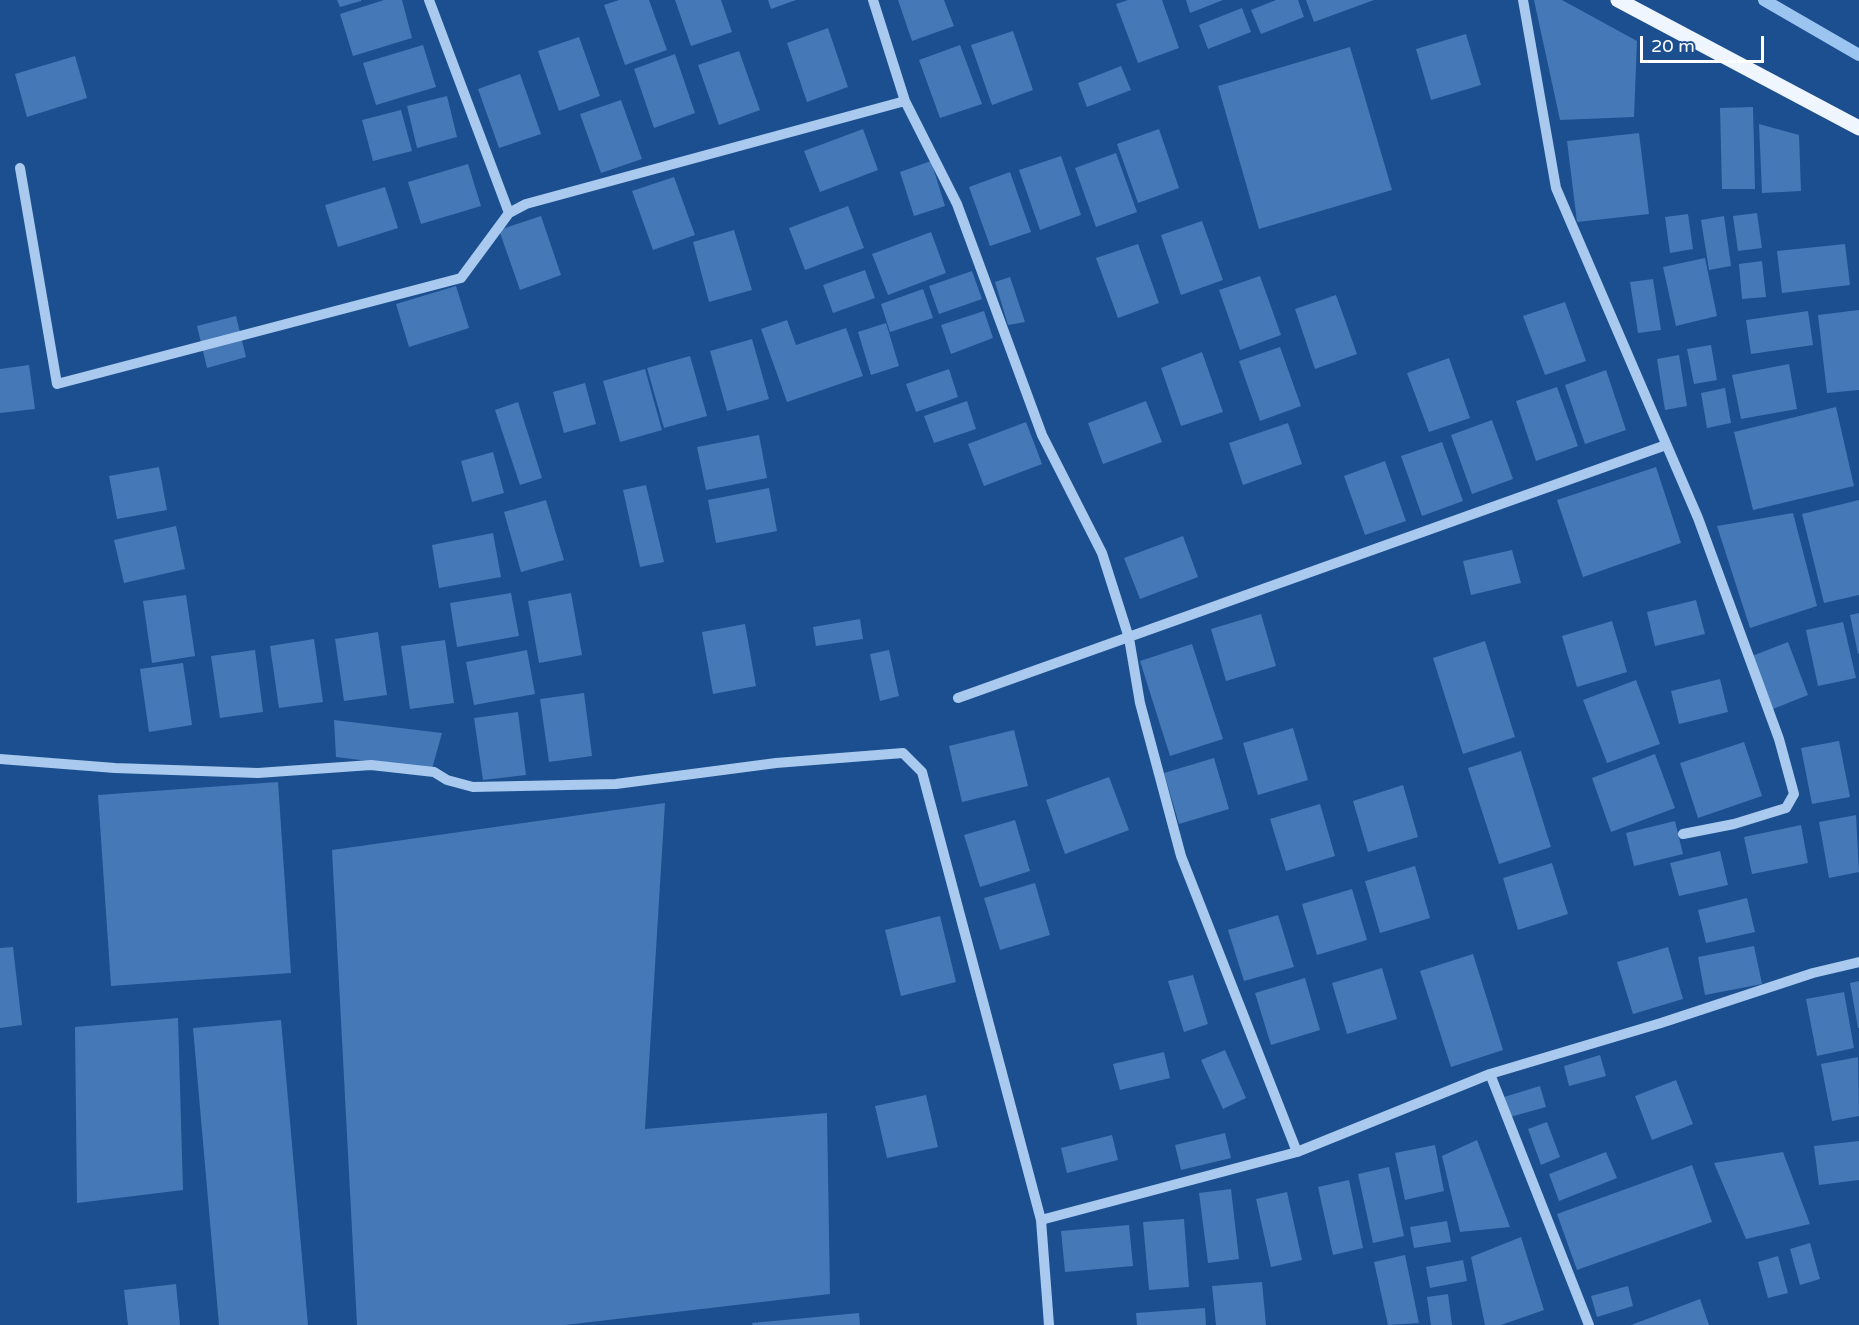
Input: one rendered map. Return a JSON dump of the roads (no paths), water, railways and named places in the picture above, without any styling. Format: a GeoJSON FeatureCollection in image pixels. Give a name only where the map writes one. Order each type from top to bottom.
{"type":"FeatureCollection","features":[{"type":"Feature","properties":{"kind":"main road"},"geometry":{"type":"LineString","coordinates":[[1618,0],[1859,128]]}},
{"type":"Feature","properties":{"kind":"street"},"geometry":{"type":"LineString","coordinates":[[429,0],[509,213]]}},
{"type":"Feature","properties":{"kind":"street"},"geometry":{"type":"LineString","coordinates":[[873,0],[905,101],[957,204],[1042,435],[1102,554],[1129,638],[1140,703],[1181,856],[1297,1152]]}},
{"type":"Feature","properties":{"kind":"street"},"geometry":{"type":"LineString","coordinates":[[1523,0],[1556,188],[1698,518],[1779,739],[1794,794],[1786,808],[1734,824],[1683,834]]}},
{"type":"Feature","properties":{"kind":"street"},"geometry":{"type":"LineString","coordinates":[[20,168],[57,384],[461,278],[509,213],[526,204],[905,101]]}},
{"type":"Feature","properties":{"kind":"street"},"geometry":{"type":"LineString","coordinates":[[958,698],[1665,445]]}},
{"type":"Feature","properties":{"kind":"street"},"geometry":{"type":"LineString","coordinates":[[0,759],[115,768],[258,773],[371,765],[434,772],[447,780],[473,787],[616,784],[776,763],[903,753],[922,772],[1041,1220],[1049,1325]]}},
{"type":"Feature","properties":{"kind":"street"},"geometry":{"type":"LineString","coordinates":[[1041,1220],[1297,1152],[1490,1074],[1661,1023],[1813,973],[1859,962]]}},
{"type":"Feature","properties":{"kind":"street"},"geometry":{"type":"LineString","coordinates":[[1490,1074],[1589,1325]]}},
{"type":"Feature","properties":{"kind":"waterway"},"geometry":{"type":"LineString","coordinates":[[1764,0],[1859,55]]}}]}
